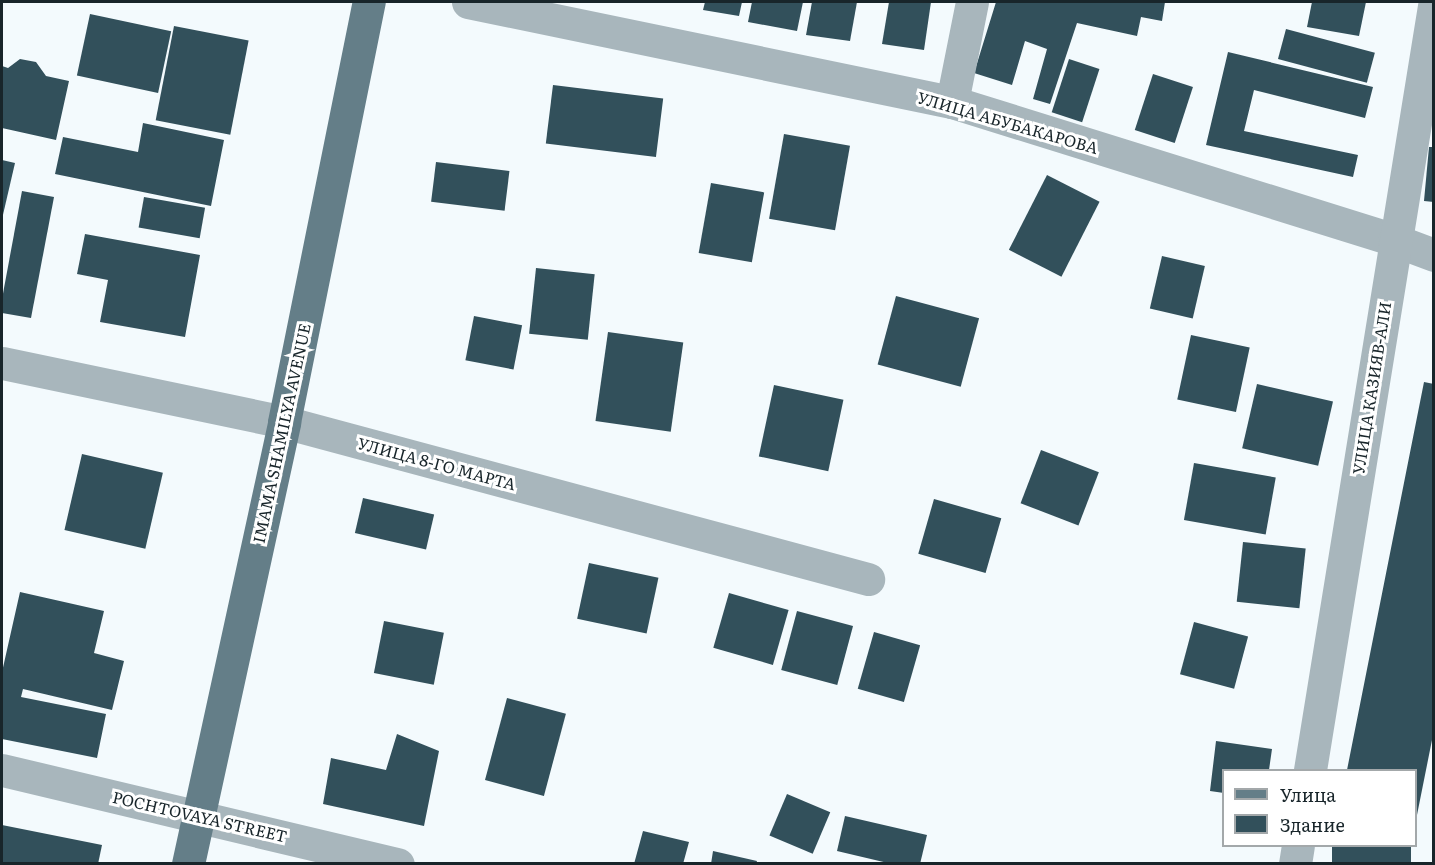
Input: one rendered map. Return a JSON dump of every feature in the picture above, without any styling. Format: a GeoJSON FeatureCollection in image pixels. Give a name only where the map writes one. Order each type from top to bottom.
{"type":"FeatureCollection","features":[{"type":"Feature","properties":{"kind":"main road","name":"IMAMA SHAMILYA AVENUE"},"geometry":{"type":"LineString","coordinates":[[188,864],[284,422],[369,2]]}},
{"type":"Feature","properties":{"kind":"street","name":"УЛИЦА АБУБАКАРОВА"},"geometry":{"type":"LineString","coordinates":[[468,2],[952,102],[1394,240],[1434,255]]}},
{"type":"Feature","properties":{"kind":"street"},"geometry":{"type":"LineString","coordinates":[[952,102],[972,2]]}},
{"type":"Feature","properties":{"kind":"street","name":"УЛИЦА КАЗИЯВ-АЛИ"},"geometry":{"type":"LineString","coordinates":[[1310,769],[1394,240],[1434,6]]}},
{"type":"Feature","properties":{"kind":"street","name":"УЛИЦА 8-ГО МАРТА"},"geometry":{"type":"LineString","coordinates":[[2,363],[284,422],[868,579]]}},
{"type":"Feature","properties":{"kind":"street","name":"POCHTOVAYA STREET"},"geometry":{"type":"LineString","coordinates":[[2,770],[398,864]]}},
{"type":"Feature","properties":{"kind":"street"},"geometry":{"type":"LineString","coordinates":[[1295,864],[1298,847]]}},
{"type":"Feature","properties":{"kind":"building"},"geometry":{"type":"Polygon","coordinates":[[[705,2],[742,2],[739,16],[703,10],[705,2]]]}},
{"type":"Feature","properties":{"kind":"building"},"geometry":{"type":"Polygon","coordinates":[[[752,2],[803,2],[797,31],[748,22],[752,2]]]}},
{"type":"Feature","properties":{"kind":"building"},"geometry":{"type":"Polygon","coordinates":[[[812,2],[857,2],[850,41],[806,35],[812,2]]]}},
{"type":"Feature","properties":{"kind":"building"},"geometry":{"type":"Polygon","coordinates":[[[889,2],[931,2],[924,50],[882,44],[889,2]]]}},
{"type":"Feature","properties":{"kind":"building"},"geometry":{"type":"Polygon","coordinates":[[[996,2],[1165,2],[1162,21],[1141,17],[1137,36],[1077,23],[1050,104],[1033,99],[1047,49],[1025,41],[1012,85],[974,73],[996,2]]]}},
{"type":"Feature","properties":{"kind":"building"},"geometry":{"type":"Polygon","coordinates":[[[1312,2],[1366,2],[1359,36],[1307,27],[1312,2]]]}},
{"type":"Feature","properties":{"kind":"building"},"geometry":{"type":"Polygon","coordinates":[[[90,14],[171,31],[158,93],[77,76],[90,14]]]}},
{"type":"Feature","properties":{"kind":"building"},"geometry":{"type":"Polygon","coordinates":[[[174,26],[249,41],[230,135],[156,120],[174,26]]]}},
{"type":"Feature","properties":{"kind":"building"},"geometry":{"type":"Polygon","coordinates":[[[1286,29],[1375,53],[1367,83],[1278,59],[1286,29]]]}},
{"type":"Feature","properties":{"kind":"building"},"geometry":{"type":"Polygon","coordinates":[[[1228,52],[1373,87],[1365,118],[1254,90],[1244,131],[1358,155],[1353,177],[1206,145],[1228,52]]]}},
{"type":"Feature","properties":{"kind":"building"},"geometry":{"type":"Polygon","coordinates":[[[20,59],[36,62],[46,76],[69,81],[56,140],[2,128],[2,66],[8,68],[20,59]]]}},
{"type":"Feature","properties":{"kind":"building"},"geometry":{"type":"Polygon","coordinates":[[[1069,59],[1099,69],[1082,122],[1052,112],[1069,59]]]}},
{"type":"Feature","properties":{"kind":"building"},"geometry":{"type":"Polygon","coordinates":[[[1153,74],[1193,87],[1175,143],[1135,130],[1153,74]]]}},
{"type":"Feature","properties":{"kind":"building"},"geometry":{"type":"Polygon","coordinates":[[[553,85],[663,99],[656,157],[546,144],[553,85]]]}},
{"type":"Feature","properties":{"kind":"building"},"geometry":{"type":"Polygon","coordinates":[[[143,123],[224,140],[211,206],[55,174],[63,137],[138,152],[143,123]]]}},
{"type":"Feature","properties":{"kind":"building"},"geometry":{"type":"Polygon","coordinates":[[[784,134],[850,146],[835,230],[769,219],[784,134]]]}},
{"type":"Feature","properties":{"kind":"building"},"geometry":{"type":"Polygon","coordinates":[[[1429,147],[1434,147],[1434,202],[1424,201],[1429,147]]]}},
{"type":"Feature","properties":{"kind":"building"},"geometry":{"type":"Polygon","coordinates":[[[2,160],[15,163],[2,219],[2,160]]]}},
{"type":"Feature","properties":{"kind":"building"},"geometry":{"type":"Polygon","coordinates":[[[436,162],[509,171],[505,211],[431,202],[436,162]]]}},
{"type":"Feature","properties":{"kind":"building"},"geometry":{"type":"Polygon","coordinates":[[[1047,175],[1100,202],[1061,277],[1009,250],[1047,175]]]}},
{"type":"Feature","properties":{"kind":"building"},"geometry":{"type":"Polygon","coordinates":[[[711,183],[764,192],[752,262],[699,253],[711,183]]]}},
{"type":"Feature","properties":{"kind":"building"},"geometry":{"type":"Polygon","coordinates":[[[22,191],[54,197],[31,318],[2,313],[2,299],[22,191]]]}},
{"type":"Feature","properties":{"kind":"building"},"geometry":{"type":"Polygon","coordinates":[[[144,197],[205,208],[200,238],[139,228],[144,197]]]}},
{"type":"Feature","properties":{"kind":"building"},"geometry":{"type":"Polygon","coordinates":[[[85,234],[200,255],[185,337],[100,322],[108,280],[77,274],[85,234]]]}},
{"type":"Feature","properties":{"kind":"building"},"geometry":{"type":"Polygon","coordinates":[[[1162,256],[1205,266],[1193,319],[1150,309],[1162,256]]]}},
{"type":"Feature","properties":{"kind":"building"},"geometry":{"type":"Polygon","coordinates":[[[536,268],[595,274],[588,340],[529,334],[536,268]]]}},
{"type":"Feature","properties":{"kind":"building"},"geometry":{"type":"Polygon","coordinates":[[[896,296],[979,318],[961,387],[878,365],[896,296]]]}},
{"type":"Feature","properties":{"kind":"building"},"geometry":{"type":"Polygon","coordinates":[[[474,316],[522,325],[514,370],[465,360],[474,316]]]}},
{"type":"Feature","properties":{"kind":"building"},"geometry":{"type":"Polygon","coordinates":[[[608,332],[683,343],[671,432],[595,421],[608,332]]]}},
{"type":"Feature","properties":{"kind":"building"},"geometry":{"type":"Polygon","coordinates":[[[1191,335],[1250,347],[1236,412],[1177,400],[1191,335]]]}},
{"type":"Feature","properties":{"kind":"building"},"geometry":{"type":"Polygon","coordinates":[[[1424,382],[1434,384],[1434,730],[1417,815],[1417,769],[1347,769],[1424,382]]]}},
{"type":"Feature","properties":{"kind":"building"},"geometry":{"type":"Polygon","coordinates":[[[1257,384],[1333,402],[1318,466],[1242,448],[1257,384]]]}},
{"type":"Feature","properties":{"kind":"building"},"geometry":{"type":"Polygon","coordinates":[[[774,385],[843,400],[828,471],[759,456],[774,385]]]}},
{"type":"Feature","properties":{"kind":"building"},"geometry":{"type":"Polygon","coordinates":[[[1041,450],[1099,472],[1078,525],[1021,503],[1041,450]]]}},
{"type":"Feature","properties":{"kind":"building"},"geometry":{"type":"Polygon","coordinates":[[[82,454],[163,473],[145,549],[64,530],[82,454]]]}},
{"type":"Feature","properties":{"kind":"building"},"geometry":{"type":"Polygon","coordinates":[[[1194,463],[1276,477],[1266,535],[1184,520],[1194,463]]]}},
{"type":"Feature","properties":{"kind":"building"},"geometry":{"type":"Polygon","coordinates":[[[363,498],[434,514],[426,549],[355,533],[363,498]]]}},
{"type":"Feature","properties":{"kind":"building"},"geometry":{"type":"Polygon","coordinates":[[[934,499],[1001,518],[986,573],[918,554],[934,499]]]}},
{"type":"Feature","properties":{"kind":"building"},"geometry":{"type":"Polygon","coordinates":[[[1243,542],[1306,549],[1299,608],[1237,602],[1243,542]]]}},
{"type":"Feature","properties":{"kind":"building"},"geometry":{"type":"Polygon","coordinates":[[[589,563],[658,578],[647,634],[577,619],[589,563]]]}},
{"type":"Feature","properties":{"kind":"building"},"geometry":{"type":"Polygon","coordinates":[[[20,592],[104,611],[94,653],[124,661],[112,710],[23,689],[21,697],[106,714],[97,758],[2,739],[2,672],[20,592]]]}},
{"type":"Feature","properties":{"kind":"building"},"geometry":{"type":"Polygon","coordinates":[[[729,593],[789,610],[773,665],[713,648],[729,593]]]}},
{"type":"Feature","properties":{"kind":"building"},"geometry":{"type":"Polygon","coordinates":[[[797,611],[853,626],[837,685],[781,670],[797,611]]]}},
{"type":"Feature","properties":{"kind":"building"},"geometry":{"type":"Polygon","coordinates":[[[384,621],[444,633],[434,685],[374,673],[384,621]]]}},
{"type":"Feature","properties":{"kind":"building"},"geometry":{"type":"Polygon","coordinates":[[[1194,622],[1248,636],[1234,689],[1180,674],[1194,622]]]}},
{"type":"Feature","properties":{"kind":"building"},"geometry":{"type":"Polygon","coordinates":[[[874,632],[920,645],[904,702],[858,689],[874,632]]]}},
{"type":"Feature","properties":{"kind":"building"},"geometry":{"type":"Polygon","coordinates":[[[507,698],[566,714],[544,796],[485,780],[507,698]]]}},
{"type":"Feature","properties":{"kind":"building"},"geometry":{"type":"Polygon","coordinates":[[[397,734],[439,751],[424,826],[323,804],[331,758],[386,770],[397,734]]]}},
{"type":"Feature","properties":{"kind":"building"},"geometry":{"type":"Polygon","coordinates":[[[1216,741],[1272,749],[1269,769],[1222,769],[1222,793],[1210,791],[1216,741]]]}},
{"type":"Feature","properties":{"kind":"building"},"geometry":{"type":"Polygon","coordinates":[[[787,794],[830,812],[813,854],[769,835],[787,794]]]}},
{"type":"Feature","properties":{"kind":"building"},"geometry":{"type":"Polygon","coordinates":[[[845,816],[927,835],[920,864],[892,864],[837,851],[845,816]]]}},
{"type":"Feature","properties":{"kind":"building"},"geometry":{"type":"Polygon","coordinates":[[[2,825],[102,845],[98,864],[2,864],[2,825]]]}},
{"type":"Feature","properties":{"kind":"building"},"geometry":{"type":"Polygon","coordinates":[[[643,831],[689,842],[683,864],[634,864],[643,831]]]}},
{"type":"Feature","properties":{"kind":"building"},"geometry":{"type":"Polygon","coordinates":[[[1332,847],[1411,847],[1411,864],[1332,864],[1332,847]]]}},
{"type":"Feature","properties":{"kind":"building"},"geometry":{"type":"Polygon","coordinates":[[[713,851],[757,861],[756,864],[711,864],[713,851]]]}}]}
